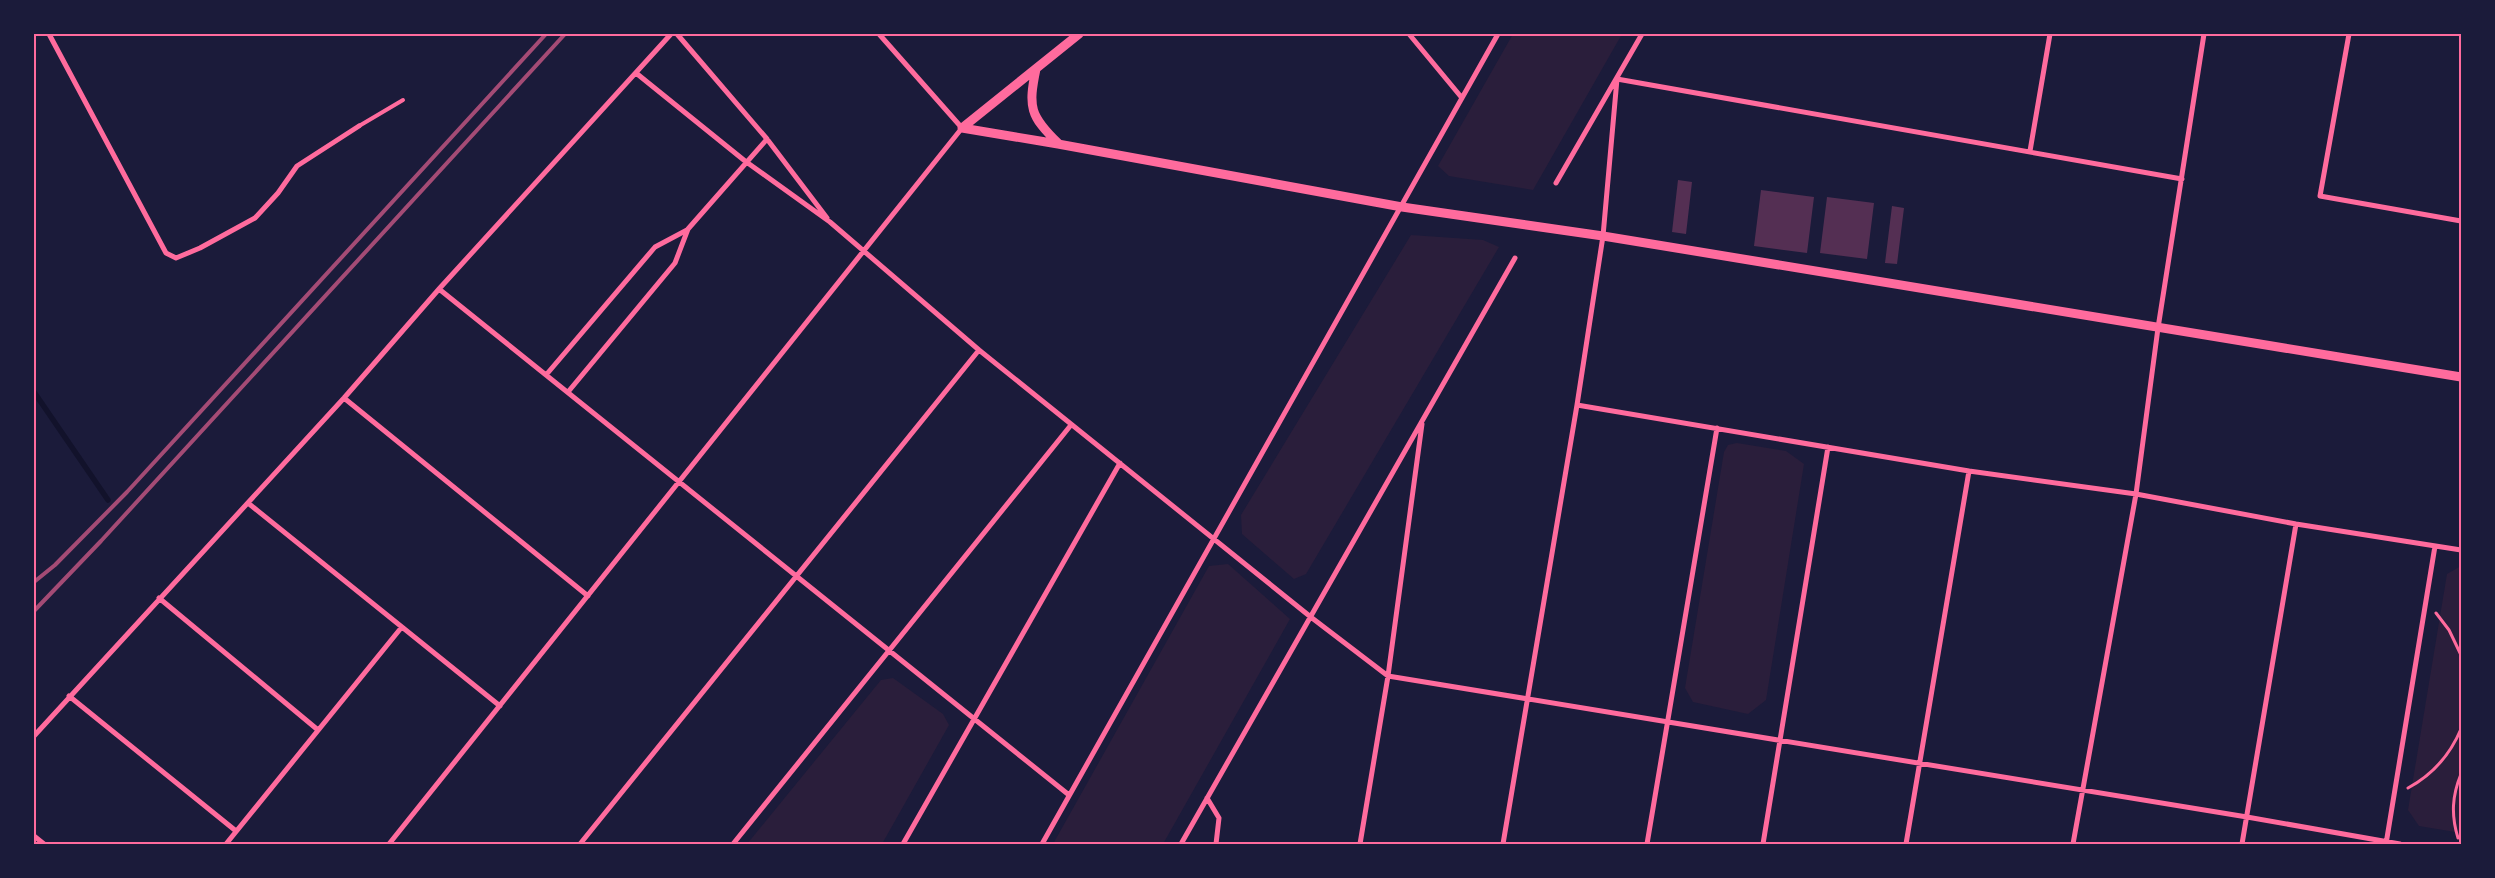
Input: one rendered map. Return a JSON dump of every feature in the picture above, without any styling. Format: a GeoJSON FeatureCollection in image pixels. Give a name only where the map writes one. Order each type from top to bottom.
{"type":"FeatureCollection","features":[{"type":"Feature","properties":{"kind":"street"},"geometry":{"type":"LineString","coordinates":[[49,34],[166,253],[176,258],[200,248],[255,218],[278,193],[297,166],[359,126]]}},
{"type":"Feature","properties":{"kind":"street"},"geometry":{"type":"LineString","coordinates":[[34,736],[344,398],[439,289],[671,34]]}},
{"type":"Feature","properties":{"kind":"street"},"geometry":{"type":"LineString","coordinates":[[677,34],[767,139],[830,222]]}},
{"type":"Feature","properties":{"kind":"street"},"geometry":{"type":"LineString","coordinates":[[879,34],[962,128],[1402,207],[1603,236],[2461,377]]}},
{"type":"Feature","properties":{"kind":"street"},"geometry":{"type":"LineString","coordinates":[[389,844],[962,128],[1079,34]]}},
{"type":"Feature","properties":{"kind":"street"},"geometry":{"type":"LineString","coordinates":[[1409,34],[1462,98]]}},
{"type":"Feature","properties":{"kind":"street"},"geometry":{"type":"LineString","coordinates":[[1042,844],[1498,34]]}},
{"type":"Feature","properties":{"kind":"street"},"geometry":{"type":"LineString","coordinates":[[1556,183],[1642,34]]}},
{"type":"Feature","properties":{"kind":"street"},"geometry":{"type":"LineString","coordinates":[[2030,151],[2050,34]]}},
{"type":"Feature","properties":{"kind":"street"},"geometry":{"type":"LineString","coordinates":[[2073,844],[2136,494],[2158,328],[2204,34]]}},
{"type":"Feature","properties":{"kind":"street"},"geometry":{"type":"LineString","coordinates":[[2349,34],[2320,196],[2461,221]]}},
{"type":"Feature","properties":{"kind":"street"},"geometry":{"type":"LineString","coordinates":[[1036,69],[1031,92],[1032,109],[1038,124],[1058,144]]}},
{"type":"Feature","properties":{"kind":"street"},"geometry":{"type":"LineString","coordinates":[[636,73],[745,161],[830,222],[979,350],[1312,618],[1388,676],[2247,817],[2400,844]]}},
{"type":"Feature","properties":{"kind":"street"},"geometry":{"type":"LineString","coordinates":[[1617,79],[2182,179]]}},
{"type":"Feature","properties":{"kind":"street"},"geometry":{"type":"LineString","coordinates":[[1503,844],[1577,405],[1603,236],[1617,79]]}},
{"type":"Feature","properties":{"kind":"street"},"geometry":{"type":"LineString","coordinates":[[568,392],[675,264],[688,229],[745,161],[767,139]]}},
{"type":"Feature","properties":{"kind":"street"},"geometry":{"type":"LineString","coordinates":[[546,375],[654,247],[688,229]]}},
{"type":"Feature","properties":{"kind":"street"},"geometry":{"type":"LineString","coordinates":[[1181,844],[1312,618],[1515,258]]}},
{"type":"Feature","properties":{"kind":"street"},"geometry":{"type":"LineString","coordinates":[[439,289],[1069,795]]}},
{"type":"Feature","properties":{"kind":"street"},"geometry":{"type":"LineString","coordinates":[[580,844],[979,350]]}},
{"type":"Feature","properties":{"kind":"street"},"geometry":{"type":"LineString","coordinates":[[344,398],[588,596]]}},
{"type":"Feature","properties":{"kind":"street"},"geometry":{"type":"LineString","coordinates":[[1577,405],[1968,471],[2136,494],[2296,524],[2461,550]]}},
{"type":"Feature","properties":{"kind":"street"},"geometry":{"type":"LineString","coordinates":[[1360,844],[1388,676],[1422,420]]}},
{"type":"Feature","properties":{"kind":"street"},"geometry":{"type":"LineString","coordinates":[[733,844],[888,649],[1072,425]]}},
{"type":"Feature","properties":{"kind":"street"},"geometry":{"type":"LineString","coordinates":[[1647,844],[1716,428]]}},
{"type":"Feature","properties":{"kind":"street"},"geometry":{"type":"LineString","coordinates":[[1763,844],[1828,447]]}},
{"type":"Feature","properties":{"kind":"street"},"geometry":{"type":"LineString","coordinates":[[903,844],[1120,463]]}},
{"type":"Feature","properties":{"kind":"street"},"geometry":{"type":"LineString","coordinates":[[1906,844],[1968,471]]}},
{"type":"Feature","properties":{"kind":"street"},"geometry":{"type":"LineString","coordinates":[[248,503],[500,706]]}},
{"type":"Feature","properties":{"kind":"street"},"geometry":{"type":"LineString","coordinates":[[2242,844],[2296,524]]}},
{"type":"Feature","properties":{"kind":"street"},"geometry":{"type":"LineString","coordinates":[[2386,843],[2435,546]]}},
{"type":"Feature","properties":{"kind":"street"},"geometry":{"type":"LineString","coordinates":[[159,598],[318,730]]}},
{"type":"Feature","properties":{"kind":"street"},"geometry":{"type":"LineString","coordinates":[[226,844],[401,628]]}},
{"type":"Feature","properties":{"kind":"street"},"geometry":{"type":"LineString","coordinates":[[69,696],[236,832]]}},
{"type":"Feature","properties":{"kind":"street"},"geometry":{"type":"LineString","coordinates":[[1207,798],[1219,818],[1216,844]]}},
{"type":"Feature","properties":{"kind":"street"},"geometry":{"type":"LineString","coordinates":[[34,836],[44,844]]}},
{"type":"Feature","properties":{"kind":"lane"},"geometry":{"type":"LineString","coordinates":[[359,126],[403,100]]}},
{"type":"Feature","properties":{"kind":"path"},"geometry":{"type":"LineString","coordinates":[[2436,613],[2449,630],[2461,655]]}},
{"type":"Feature","properties":{"kind":"path"},"geometry":{"type":"LineString","coordinates":[[2408,788],[2437,768],[2452,748],[2461,728]]}},
{"type":"Feature","properties":{"kind":"path"},"geometry":{"type":"LineString","coordinates":[[2458,838],[2452,814],[2453,801],[2461,774]]}},
{"type":"Feature","properties":{"kind":"shaded area"},"geometry":{"type":"Polygon","coordinates":[[[1513,34],[1622,34],[1533,190],[1449,176],[1438,166],[1513,34]]]}},
{"type":"Feature","properties":{"kind":"shaded area"},"geometry":{"type":"Polygon","coordinates":[[[1411,235],[1483,240],[1499,247],[1306,574],[1294,579],[1242,534],[1241,515],[1411,235]]]}},
{"type":"Feature","properties":{"kind":"shaded area"},"geometry":{"type":"Polygon","coordinates":[[[1737,443],[1786,451],[1804,464],[1766,700],[1748,714],[1693,702],[1685,688],[1724,452],[1728,445],[1737,443]]]}},
{"type":"Feature","properties":{"kind":"shaded area"},"geometry":{"type":"Polygon","coordinates":[[[1228,564],[1290,619],[1163,844],[1053,844],[1209,566],[1228,564]]]}},
{"type":"Feature","properties":{"kind":"shaded area"},"geometry":{"type":"Polygon","coordinates":[[[2461,566],[2461,833],[2419,826],[2408,810],[2447,574],[2461,566]]]}},
{"type":"Feature","properties":{"kind":"shaded area"},"geometry":{"type":"Polygon","coordinates":[[[893,678],[943,714],[949,725],[882,844],[747,844],[881,680],[893,678]]]}},
{"type":"Feature","properties":{"kind":"building"},"geometry":{"type":"Polygon","coordinates":[[[1678,180],[1692,182],[1686,234],[1672,232],[1678,180]]]}},
{"type":"Feature","properties":{"kind":"building"},"geometry":{"type":"Polygon","coordinates":[[[1761,190],[1814,197],[1807,253],[1754,246],[1761,190]]]}},
{"type":"Feature","properties":{"kind":"building"},"geometry":{"type":"Polygon","coordinates":[[[1827,197],[1874,203],[1867,259],[1820,253],[1827,197]]]}},
{"type":"Feature","properties":{"kind":"building"},"geometry":{"type":"Polygon","coordinates":[[[1892,206],[1904,208],[1897,264],[1885,263],[1892,206]]]}},
{"type":"Feature","properties":{"kind":"waterway"},"geometry":{"type":"LineString","coordinates":[[34,392],[108,500]]}},
{"type":"Feature","properties":{"kind":"railway"},"geometry":{"type":"LineString","coordinates":[[34,582],[55,565],[127,492],[546,34]]}},
{"type":"Feature","properties":{"kind":"railway"},"geometry":{"type":"LineString","coordinates":[[34,611],[101,541],[565,34]]}}]}
